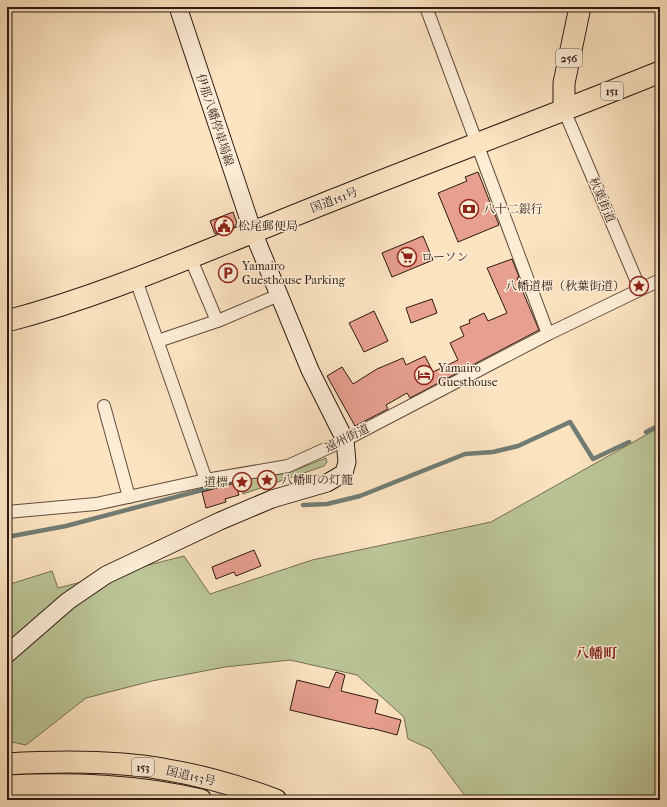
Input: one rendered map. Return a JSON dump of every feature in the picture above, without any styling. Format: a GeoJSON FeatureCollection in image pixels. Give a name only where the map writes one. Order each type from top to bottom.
{"type":"FeatureCollection","features":[{"type":"Feature","properties":{"kind":"highway","name":"256"},"geometry":{"type":"LineString","coordinates":[[564,110],[564,83],[580,7]]}},
{"type":"Feature","properties":{"kind":"highway","name":"国道151号"},"geometry":{"type":"LineString","coordinates":[[7,321],[56,308],[136,280],[190,257],[660,72]]}},
{"type":"Feature","properties":{"kind":"highway","name":"国道153号"},"geometry":{"type":"LineString","coordinates":[[7,764],[49,762],[89,763],[167,769],[214,780],[276,800]]}},
{"type":"Feature","properties":{"kind":"highway","name":"国道153号"},"geometry":{"type":"LineString","coordinates":[[7,786],[89,784],[124,787],[201,800]]}},
{"type":"Feature","properties":{"kind":"street","name":"伊那八幡停車場線"},"geometry":{"type":"LineString","coordinates":[[178,7],[253,232],[310,370],[345,440]]}},
{"type":"Feature","properties":{"kind":"street"},"geometry":{"type":"LineString","coordinates":[[426,7],[548,334]]}},
{"type":"Feature","properties":{"kind":"street","name":"秋葉街道"},"geometry":{"type":"LineString","coordinates":[[564,110],[640,290]]}},
{"type":"Feature","properties":{"kind":"street"},"geometry":{"type":"LineString","coordinates":[[190,257],[217,321]]}},
{"type":"Feature","properties":{"kind":"street"},"geometry":{"type":"LineString","coordinates":[[136,280],[206,480]]}},
{"type":"Feature","properties":{"kind":"street","name":"遠州街道"},"geometry":{"type":"LineString","coordinates":[[7,512],[96,504],[206,480],[288,466],[345,440],[548,334],[660,280]]}},
{"type":"Feature","properties":{"kind":"street"},"geometry":{"type":"LineString","coordinates":[[158,341],[217,321],[279,295]]}},
{"type":"Feature","properties":{"kind":"street"},"geometry":{"type":"LineString","coordinates":[[104,406],[129,497]]}},
{"type":"Feature","properties":{"kind":"street"},"geometry":{"type":"LineString","coordinates":[[7,654],[68,600],[106,575],[213,524],[272,499],[336,479],[344,473],[347,462],[345,440]]}},
{"type":"Feature","properties":{"kind":"green space"},"geometry":{"type":"Polygon","coordinates":[[[660,427],[660,800],[468,800],[430,749],[408,739],[404,717],[357,675],[290,660],[225,667],[152,681],[86,698],[26,745],[7,741],[7,585],[52,571],[58,588],[184,556],[210,594],[312,560],[491,522],[660,427]]]}},
{"type":"Feature","properties":{"kind":"green space"},"geometry":{"type":"Polygon","coordinates":[[[326,458],[327,462],[324,466],[243,494],[239,480],[288,473],[326,458]]]}},
{"type":"Feature","properties":{"kind":"building","name":"八十二銀行"},"geometry":{"type":"Polygon","coordinates":[[[478,172],[499,225],[458,242],[438,193],[467,181],[465,177],[478,172]]]}},
{"type":"Feature","properties":{"kind":"building","name":"松尾郵便局"},"geometry":{"type":"Polygon","coordinates":[[[233,212],[237,223],[235,226],[215,234],[210,221],[233,212]]]}},
{"type":"Feature","properties":{"kind":"building","name":"ローソン"},"geometry":{"type":"Polygon","coordinates":[[[423,236],[433,260],[392,277],[382,253],[423,236]]]}},
{"type":"Feature","properties":{"kind":"building"},"geometry":{"type":"Polygon","coordinates":[[[512,259],[519,277],[517,278],[539,330],[410,398],[407,393],[386,405],[388,409],[355,426],[327,376],[342,367],[353,384],[377,369],[403,358],[406,365],[425,356],[433,372],[458,360],[450,343],[464,336],[460,327],[470,323],[469,320],[484,313],[488,321],[507,313],[487,268],[512,259]]]}},
{"type":"Feature","properties":{"kind":"building"},"geometry":{"type":"Polygon","coordinates":[[[432,299],[437,313],[411,323],[406,308],[432,299]]]}},
{"type":"Feature","properties":{"kind":"building"},"geometry":{"type":"Polygon","coordinates":[[[374,311],[388,341],[364,352],[349,323],[374,311]]]}},
{"type":"Feature","properties":{"kind":"building"},"geometry":{"type":"Polygon","coordinates":[[[235,483],[239,495],[225,499],[226,502],[206,508],[202,492],[235,483]]]}},
{"type":"Feature","properties":{"kind":"building"},"geometry":{"type":"Polygon","coordinates":[[[254,550],[261,566],[236,576],[234,572],[216,579],[212,567],[254,550]]]}},
{"type":"Feature","properties":{"kind":"building"},"geometry":{"type":"Polygon","coordinates":[[[336,672],[345,675],[341,691],[378,700],[375,713],[401,720],[397,735],[290,710],[297,680],[329,688],[336,672]]]}},
{"type":"Feature","properties":{"kind":"waterway"},"geometry":{"type":"LineString","coordinates":[[303,505],[327,504],[360,496],[465,454],[493,452],[518,446],[570,422],[593,459],[629,442]]}},
{"type":"Feature","properties":{"kind":"waterway"},"geometry":{"type":"LineString","coordinates":[[646,432],[660,425]]}},
{"type":"Feature","properties":{"kind":"waterway"},"geometry":{"type":"LineString","coordinates":[[7,537],[66,526],[236,481]]}},
{"type":"Feature","properties":{"kind":"place","name":"八十二銀行"},"geometry":{"type":"Point","coordinates":[469,209]}},
{"type":"Feature","properties":{"kind":"place","name":"松尾郵便局"},"geometry":{"type":"Point","coordinates":[224,226]}},
{"type":"Feature","properties":{"kind":"place","name":"ローソン"},"geometry":{"type":"Point","coordinates":[407,257]}},
{"type":"Feature","properties":{"kind":"place","name":"Yamairo Guesthouse Parking"},"geometry":{"type":"Point","coordinates":[228,273]}},
{"type":"Feature","properties":{"kind":"place","name":"八幡道標（秋葉街道）"},"geometry":{"type":"Point","coordinates":[639,286]}},
{"type":"Feature","properties":{"kind":"place","name":"Yamairo Guesthouse"},"geometry":{"type":"Point","coordinates":[424,375]}},
{"type":"Feature","properties":{"kind":"place","name":"八幡町の灯籠"},"geometry":{"type":"Point","coordinates":[267,480]}},
{"type":"Feature","properties":{"kind":"place","name":"道標"},"geometry":{"type":"Point","coordinates":[242,482]}},
{"type":"Feature","properties":{"kind":"district","name":"八幡町"},"geometry":{"type":"Point","coordinates":[596,653]}}]}
